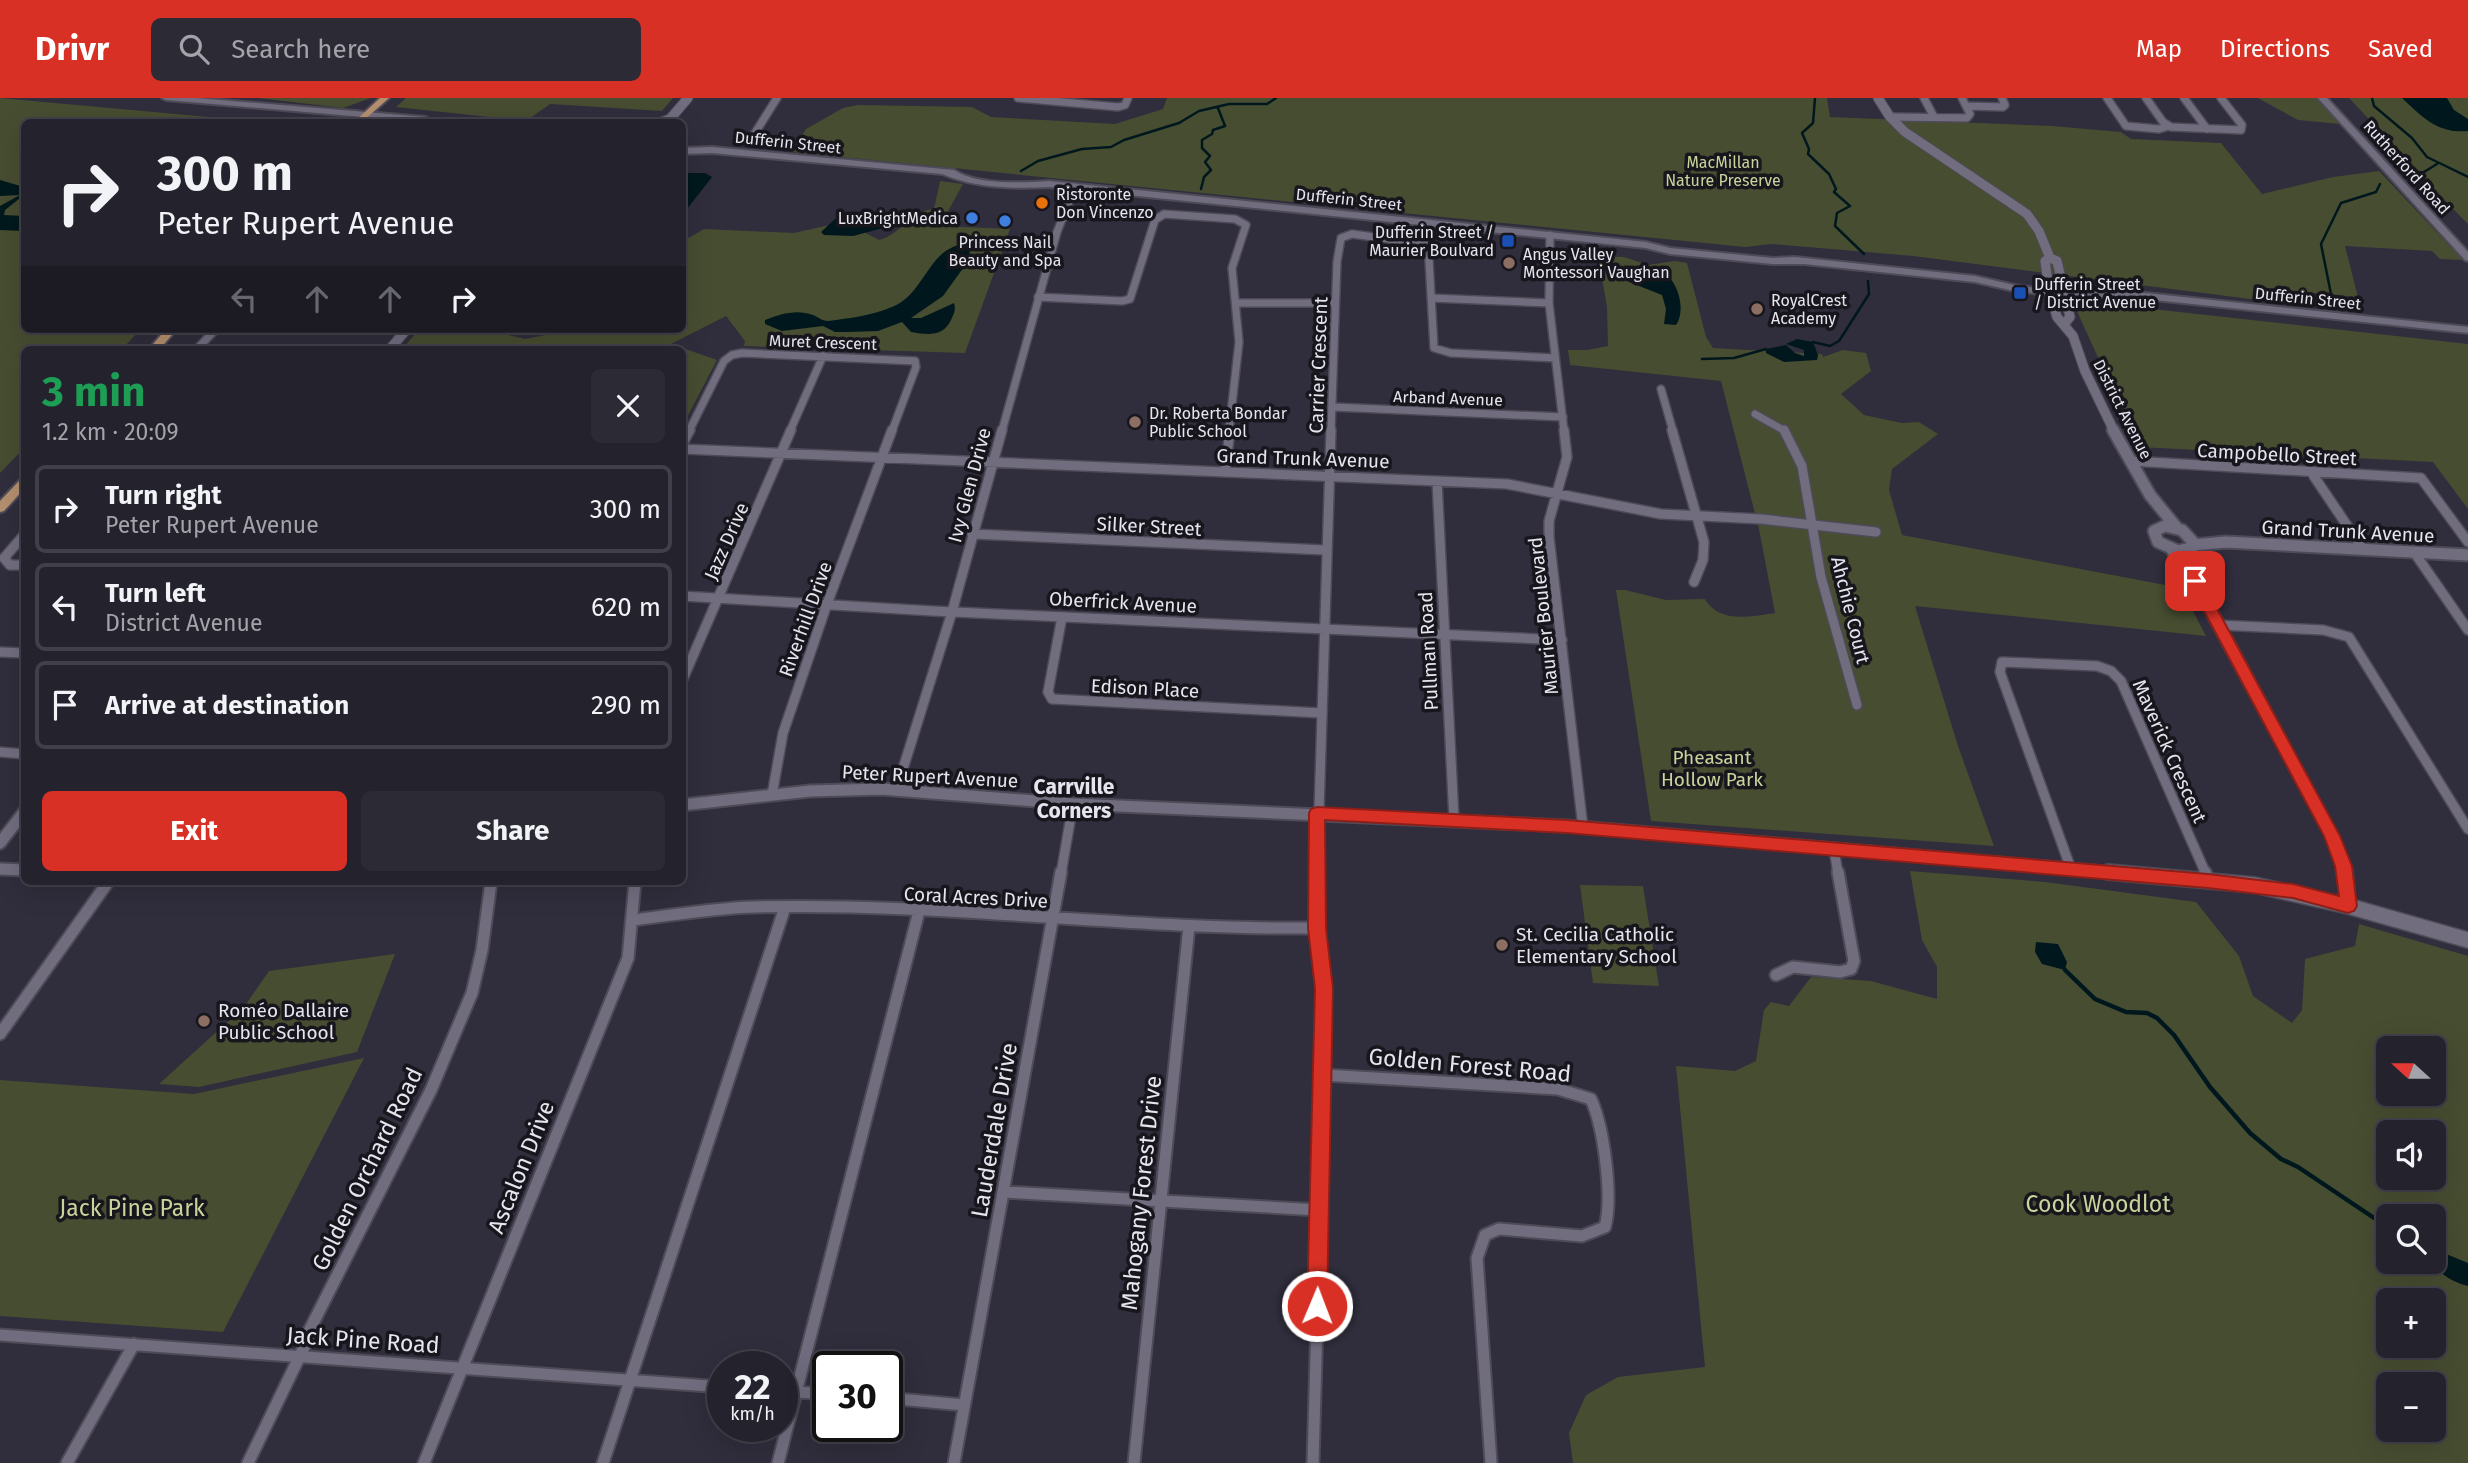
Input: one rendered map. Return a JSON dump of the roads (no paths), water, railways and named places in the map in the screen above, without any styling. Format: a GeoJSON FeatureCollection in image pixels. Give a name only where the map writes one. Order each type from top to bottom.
{"type":"FeatureCollection","features":[{"type":"Feature","properties":{"kind":"main road"},"geometry":{"type":"LineString","coordinates":[[166,98],[368,119],[396,98]]}},
{"type":"Feature","properties":{"kind":"main road"},"geometry":{"type":"LineString","coordinates":[[368,119],[385,98]]}},
{"type":"Feature","properties":{"kind":"main road","name":"Rutherford Road"},"geometry":{"type":"LineString","coordinates":[[2322,98],[2468,257]]}},
{"type":"Feature","properties":{"kind":"main road","name":"Rutherford Road"},"geometry":{"type":"LineString","coordinates":[[2335,98],[2468,244]]}},
{"type":"Feature","properties":{"kind":"main road","name":"Dufferin Street"},"geometry":{"type":"LineString","coordinates":[[686,145],[704,146],[712,150]]}},
{"type":"Feature","properties":{"kind":"main road","name":"Dufferin Street"},"geometry":{"type":"LineString","coordinates":[[686,150],[712,150],[945,173],[957,178],[1033,186],[1049,184],[1646,245],[1670,251],[1773,261],[1804,261],[1975,279],[1994,284],[2064,288],[2124,298],[2145,296],[2468,330]]}},
{"type":"Feature","properties":{"kind":"main road"},"geometry":{"type":"LineString","coordinates":[[157,346],[168,333]]}},
{"type":"Feature","properties":{"kind":"main road"},"geometry":{"type":"LineString","coordinates":[[0,508],[21,486]]}},
{"type":"Feature","properties":{"kind":"street"},"geometry":{"type":"LineString","coordinates":[[670,119],[688,98]]}},
{"type":"Feature","properties":{"kind":"street"},"geometry":{"type":"LineString","coordinates":[[755,133],[777,98]]}},
{"type":"Feature","properties":{"kind":"street"},"geometry":{"type":"LineString","coordinates":[[1018,98],[1118,107],[1125,105],[1128,98]]}},
{"type":"Feature","properties":{"kind":"street"},"geometry":{"type":"LineString","coordinates":[[1878,98],[1890,117],[1916,139],[2021,208],[2038,227],[2050,258],[2057,261],[2064,288]]}},
{"type":"Feature","properties":{"kind":"street"},"geometry":{"type":"LineString","coordinates":[[1924,98],[1934,117]]}},
{"type":"Feature","properties":{"kind":"street"},"geometry":{"type":"LineString","coordinates":[[1890,117],[1967,118],[1970,116],[1962,98]]}},
{"type":"Feature","properties":{"kind":"street"},"geometry":{"type":"LineString","coordinates":[[1966,106],[2003,107],[2002,98]]}},
{"type":"Feature","properties":{"kind":"street"},"geometry":{"type":"LineString","coordinates":[[2107,98],[2126,126],[2159,129],[2169,126],[2238,130],[2243,128],[2221,98]]}},
{"type":"Feature","properties":{"kind":"street"},"geometry":{"type":"LineString","coordinates":[[2146,98],[2169,126]]}},
{"type":"Feature","properties":{"kind":"street"},"geometry":{"type":"LineString","coordinates":[[2184,98],[2207,129]]}},
{"type":"Feature","properties":{"kind":"street","name":"Ivy Glen Drive"},"geometry":{"type":"LineString","coordinates":[[896,791],[952,612],[1059,224],[1074,187]]}},
{"type":"Feature","properties":{"kind":"street"},"geometry":{"type":"LineString","coordinates":[[1038,298],[1130,299],[1156,220],[1171,214],[1236,219],[1246,225],[1232,268],[1239,342],[1226,472]]}},
{"type":"Feature","properties":{"kind":"street","name":"Carrier Crescent"},"geometry":{"type":"LineString","coordinates":[[1317,813],[1325,629],[1325,550],[1339,243],[1345,234],[1352,234],[1432,245],[1429,260],[1432,344],[1440,351],[1555,358]]}},
{"type":"Feature","properties":{"kind":"street","name":"Maurier Boulevard"},"geometry":{"type":"LineString","coordinates":[[1550,235],[1549,303],[1567,457],[1549,521],[1583,828]]}},
{"type":"Feature","properties":{"kind":"street"},"geometry":{"type":"LineString","coordinates":[[2049,287],[2045,261],[2050,258]]}},
{"type":"Feature","properties":{"kind":"street","name":"District Avenue"},"geometry":{"type":"LineString","coordinates":[[2049,287],[2057,317],[2066,322],[2086,377],[2131,461],[2157,507],[2192,539],[2191,548]]}},
{"type":"Feature","properties":{"kind":"street","name":"District Avenue"},"geometry":{"type":"LineString","coordinates":[[2064,288],[2070,317],[2066,322]]}},
{"type":"Feature","properties":{"kind":"street"},"geometry":{"type":"LineString","coordinates":[[1431,298],[1549,303]]}},
{"type":"Feature","properties":{"kind":"street"},"geometry":{"type":"LineString","coordinates":[[1237,303],[1335,303]]}},
{"type":"Feature","properties":{"kind":"street"},"geometry":{"type":"LineString","coordinates":[[200,346],[212,333]]}},
{"type":"Feature","properties":{"kind":"street","name":"Muret Crescent"},"geometry":{"type":"LineString","coordinates":[[686,439],[729,357],[742,353],[915,362],[916,367],[883,457]]}},
{"type":"Feature","properties":{"kind":"street","name":"Jazz Drive"},"geometry":{"type":"LineString","coordinates":[[686,672],[823,356]]}},
{"type":"Feature","properties":{"kind":"street"},"geometry":{"type":"LineString","coordinates":[[1661,389],[1704,542],[1703,560],[1694,582]]}},
{"type":"Feature","properties":{"kind":"street","name":"Arband Avenue"},"geometry":{"type":"LineString","coordinates":[[1333,407],[1563,417]]}},
{"type":"Feature","properties":{"kind":"street","name":"Ahchie Court"},"geometry":{"type":"LineString","coordinates":[[1755,414],[1774,421],[1790,437],[1805,475],[1821,577],[1857,705]]}},
{"type":"Feature","properties":{"kind":"street","name":"Grand Trunk Avenue"},"geometry":{"type":"LineString","coordinates":[[686,447],[1507,484],[1638,511],[1814,524],[1876,532]]}},
{"type":"Feature","properties":{"kind":"street","name":"Riverhill Drive"},"geometry":{"type":"LineString","coordinates":[[772,795],[783,733],[827,604],[883,457]]}},
{"type":"Feature","properties":{"kind":"street","name":"Campobello Street"},"geometry":{"type":"LineString","coordinates":[[2131,461],[2421,478],[2468,542]]}},
{"type":"Feature","properties":{"kind":"street"},"geometry":{"type":"LineString","coordinates":[[2311,472],[2363,550]]}},
{"type":"Feature","properties":{"kind":"street","name":"Pullman Road"},"geometry":{"type":"LineString","coordinates":[[1437,481],[1454,819]]}},
{"type":"Feature","properties":{"kind":"street","name":"District Avenue"},"geometry":{"type":"LineString","coordinates":[[2157,507],[2160,527],[2154,531],[2155,539],[2172,550]]}},
{"type":"Feature","properties":{"kind":"street","name":"Grand Trunk Avenue"},"geometry":{"type":"LineString","coordinates":[[2160,527],[2226,541],[2468,555]]}},
{"type":"Feature","properties":{"kind":"street","name":"Silker Street"},"geometry":{"type":"LineString","coordinates":[[972,534],[1325,550]]}},
{"type":"Feature","properties":{"kind":"street"},"geometry":{"type":"LineString","coordinates":[[21,539],[4,561],[10,565],[21,565]]}},
{"type":"Feature","properties":{"kind":"street","name":"Grand Trunk Avenue"},"geometry":{"type":"LineString","coordinates":[[2172,550],[2226,541]]}},
{"type":"Feature","properties":{"kind":"street"},"geometry":{"type":"LineString","coordinates":[[2191,548],[2195,581]]}},
{"type":"Feature","properties":{"kind":"street"},"geometry":{"type":"LineString","coordinates":[[2172,550],[2195,581],[2332,836],[2344,866],[2348,906]]}},
{"type":"Feature","properties":{"kind":"street"},"geometry":{"type":"LineString","coordinates":[[2414,552],[2468,630]]}},
{"type":"Feature","properties":{"kind":"street","name":"Oberfrick Avenue"},"geometry":{"type":"LineString","coordinates":[[686,596],[952,612],[1562,640]]}},
{"type":"Feature","properties":{"kind":"street","name":"Edison Place"},"geometry":{"type":"LineString","coordinates":[[1062,617],[1048,692],[1052,699],[1321,713]]}},
{"type":"Feature","properties":{"kind":"street"},"geometry":{"type":"LineString","coordinates":[[2218,625],[2330,631],[2349,637],[2468,829]]}},
{"type":"Feature","properties":{"kind":"street"},"geometry":{"type":"LineString","coordinates":[[0,652],[21,653]]}},
{"type":"Feature","properties":{"kind":"street","name":"Maverick Crescent"},"geometry":{"type":"LineString","coordinates":[[2071,869],[2000,672],[2001,662],[2097,666],[2110,671],[2121,681],[2208,881]]}},
{"type":"Feature","properties":{"kind":"street"},"geometry":{"type":"LineString","coordinates":[[0,752],[21,754]]}},
{"type":"Feature","properties":{"kind":"street","name":"Peter Rupert Avenue"},"geometry":{"type":"LineString","coordinates":[[686,804],[845,790],[896,791],[1073,804],[1454,819],[1583,828],[2208,881],[2293,891],[2468,940]]}},
{"type":"Feature","properties":{"kind":"street","name":"Lauderdale Drive"},"geometry":{"type":"LineString","coordinates":[[954,1463],[1073,804]]}},
{"type":"Feature","properties":{"kind":"street"},"geometry":{"type":"LineString","coordinates":[[1313,1463],[1324,1075],[1324,989],[1317,928],[1317,813]]}},
{"type":"Feature","properties":{"kind":"street"},"geometry":{"type":"LineString","coordinates":[[0,843],[21,816]]}},
{"type":"Feature","properties":{"kind":"street"},"geometry":{"type":"LineString","coordinates":[[1776,975],[1793,967],[1840,972],[1850,969],[1854,961],[1833,849]]}},
{"type":"Feature","properties":{"kind":"street"},"geometry":{"type":"LineString","coordinates":[[0,869],[21,870]]}},
{"type":"Feature","properties":{"kind":"street"},"geometry":{"type":"LineString","coordinates":[[0,1034],[106,885]]}},
{"type":"Feature","properties":{"kind":"street","name":"Golden Orchard Road"},"geometry":{"type":"LineString","coordinates":[[248,1463],[308,1339],[307,1335],[431,1090],[472,993],[482,950],[491,885]]}},
{"type":"Feature","properties":{"kind":"street","name":"Ascalon Drive"},"geometry":{"type":"LineString","coordinates":[[424,1463],[628,958],[635,885]]}},
{"type":"Feature","properties":{"kind":"street","name":"Coral Acres Drive"},"geometry":{"type":"LineString","coordinates":[[633,920],[752,907],[785,907],[919,911],[1242,930],[1317,928]]}},
{"type":"Feature","properties":{"kind":"street"},"geometry":{"type":"LineString","coordinates":[[603,1463],[785,907]]}},
{"type":"Feature","properties":{"kind":"street"},"geometry":{"type":"LineString","coordinates":[[798,1359],[919,911]]}},
{"type":"Feature","properties":{"kind":"street","name":"Mahogany Forest Drive"},"geometry":{"type":"LineString","coordinates":[[1133,1463],[1189,926]]}},
{"type":"Feature","properties":{"kind":"street","name":"Golden Forest Road"},"geometry":{"type":"LineString","coordinates":[[1324,1075],[1558,1089],[1591,1100],[1598,1115],[1610,1208],[1605,1227],[1582,1236],[1499,1229],[1485,1235],[1480,1245],[1477,1258],[1491,1463]]}},
{"type":"Feature","properties":{"kind":"street"},"geometry":{"type":"LineString","coordinates":[[1005,1192],[1320,1210]]}},
{"type":"Feature","properties":{"kind":"street","name":"Jack Pine Road"},"geometry":{"type":"LineString","coordinates":[[0,1335],[707,1386]]}},
{"type":"Feature","properties":{"kind":"street"},"geometry":{"type":"LineString","coordinates":[[67,1463],[134,1344]]}},
{"type":"Feature","properties":{"kind":"street"},"geometry":{"type":"LineString","coordinates":[[903,1399],[964,1405]]}},
{"type":"Feature","properties":{"kind":"street"},"geometry":{"type":"LineString","coordinates":[[778,1463],[781,1442]]}},
{"type":"Feature","properties":{"kind":"waterway"},"geometry":{"type":"LineString","coordinates":[[1021,171],[1038,161],[1082,149],[1111,147],[1124,140],[1179,123],[1199,111],[1229,104],[1267,104],[1276,98]]}},
{"type":"Feature","properties":{"kind":"waterway"},"geometry":{"type":"LineString","coordinates":[[1815,98],[1813,123],[1802,133],[1809,149],[1808,154],[1829,174],[1836,189],[1834,192],[1850,206],[1837,213],[1835,226],[1864,254]]}},
{"type":"Feature","properties":{"kind":"waterway"},"geometry":{"type":"LineString","coordinates":[[2372,98],[2374,106],[2412,138],[2427,157],[2468,177]]}},
{"type":"Feature","properties":{"kind":"waterway"},"geometry":{"type":"LineString","coordinates":[[1201,189],[1204,177],[1211,170],[1205,162],[1210,156],[1202,148],[1202,140],[1212,134],[1213,130],[1225,126],[1218,108]]}},
{"type":"Feature","properties":{"kind":"waterway"},"geometry":{"type":"LineString","coordinates":[[2414,173],[2424,172],[2437,164]]}},
{"type":"Feature","properties":{"kind":"waterway"},"geometry":{"type":"LineString","coordinates":[[2331,294],[2321,244],[2341,203],[2376,192],[2380,184]]}},
{"type":"Feature","properties":{"kind":"waterway"},"geometry":{"type":"LineString","coordinates":[[1813,342],[1830,346],[1839,341],[1869,294],[1868,281]]}},
{"type":"Feature","properties":{"kind":"waterway"},"geometry":{"type":"LineString","coordinates":[[1702,359],[1734,358],[1766,349]]}},
{"type":"Feature","properties":{"kind":"waterway"},"geometry":{"type":"LineString","coordinates":[[2065,970],[2095,999],[2126,1012],[2147,1013],[2157,1018],[2174,1035],[2210,1087],[2250,1133],[2281,1159],[2298,1167],[2376,1219]]}},
{"type":"Feature","properties":{"kind":"place","name":"Ristoronte Don Vincenzo"},"geometry":{"type":"Point","coordinates":[1042,203]}},
{"type":"Feature","properties":{"kind":"place","name":"LuxBrightMedica"},"geometry":{"type":"Point","coordinates":[972,218]}},
{"type":"Feature","properties":{"kind":"place","name":"Princess Nail Beauty and Spa"},"geometry":{"type":"Point","coordinates":[1005,221]}},
{"type":"Feature","properties":{"kind":"place","name":"Dufferin Street / Maurier Boulvard"},"geometry":{"type":"Point","coordinates":[1508,241]}},
{"type":"Feature","properties":{"kind":"place","name":"Angus Valley Montessori Vaughan"},"geometry":{"type":"Point","coordinates":[1509,263]}},
{"type":"Feature","properties":{"kind":"place","name":"Dufferin Street / District Avenue"},"geometry":{"type":"Point","coordinates":[2020,293]}},
{"type":"Feature","properties":{"kind":"place","name":"RoyalCrest Academy"},"geometry":{"type":"Point","coordinates":[1757,309]}},
{"type":"Feature","properties":{"kind":"place","name":"Dr. Roberta Bondar Public School"},"geometry":{"type":"Point","coordinates":[1135,422]}},
{"type":"Feature","properties":{"kind":"place","name":"St. Cecilia Catholic Elementary School"},"geometry":{"type":"Point","coordinates":[1502,945]}},
{"type":"Feature","properties":{"kind":"place","name":"Roméo Dallaire Public School"},"geometry":{"type":"Point","coordinates":[204,1021]}},
{"type":"Feature","properties":{"kind":"district","name":"Carrville Corners"},"geometry":{"type":"Point","coordinates":[1074,799]}},
{"type":"Feature","properties":{"kind":"park label","name":"MacMillan Nature Preserve"},"geometry":{"type":"Point","coordinates":[1723,171]}},
{"type":"Feature","properties":{"kind":"park label","name":"Pheasant Hollow Park"},"geometry":{"type":"Point","coordinates":[1712,768]}},
{"type":"Feature","properties":{"kind":"park label","name":"Cook Woodlot"},"geometry":{"type":"Point","coordinates":[2098,1204]}},
{"type":"Feature","properties":{"kind":"park label","name":"Jack Pine Park"},"geometry":{"type":"Point","coordinates":[132,1208]}}]}
